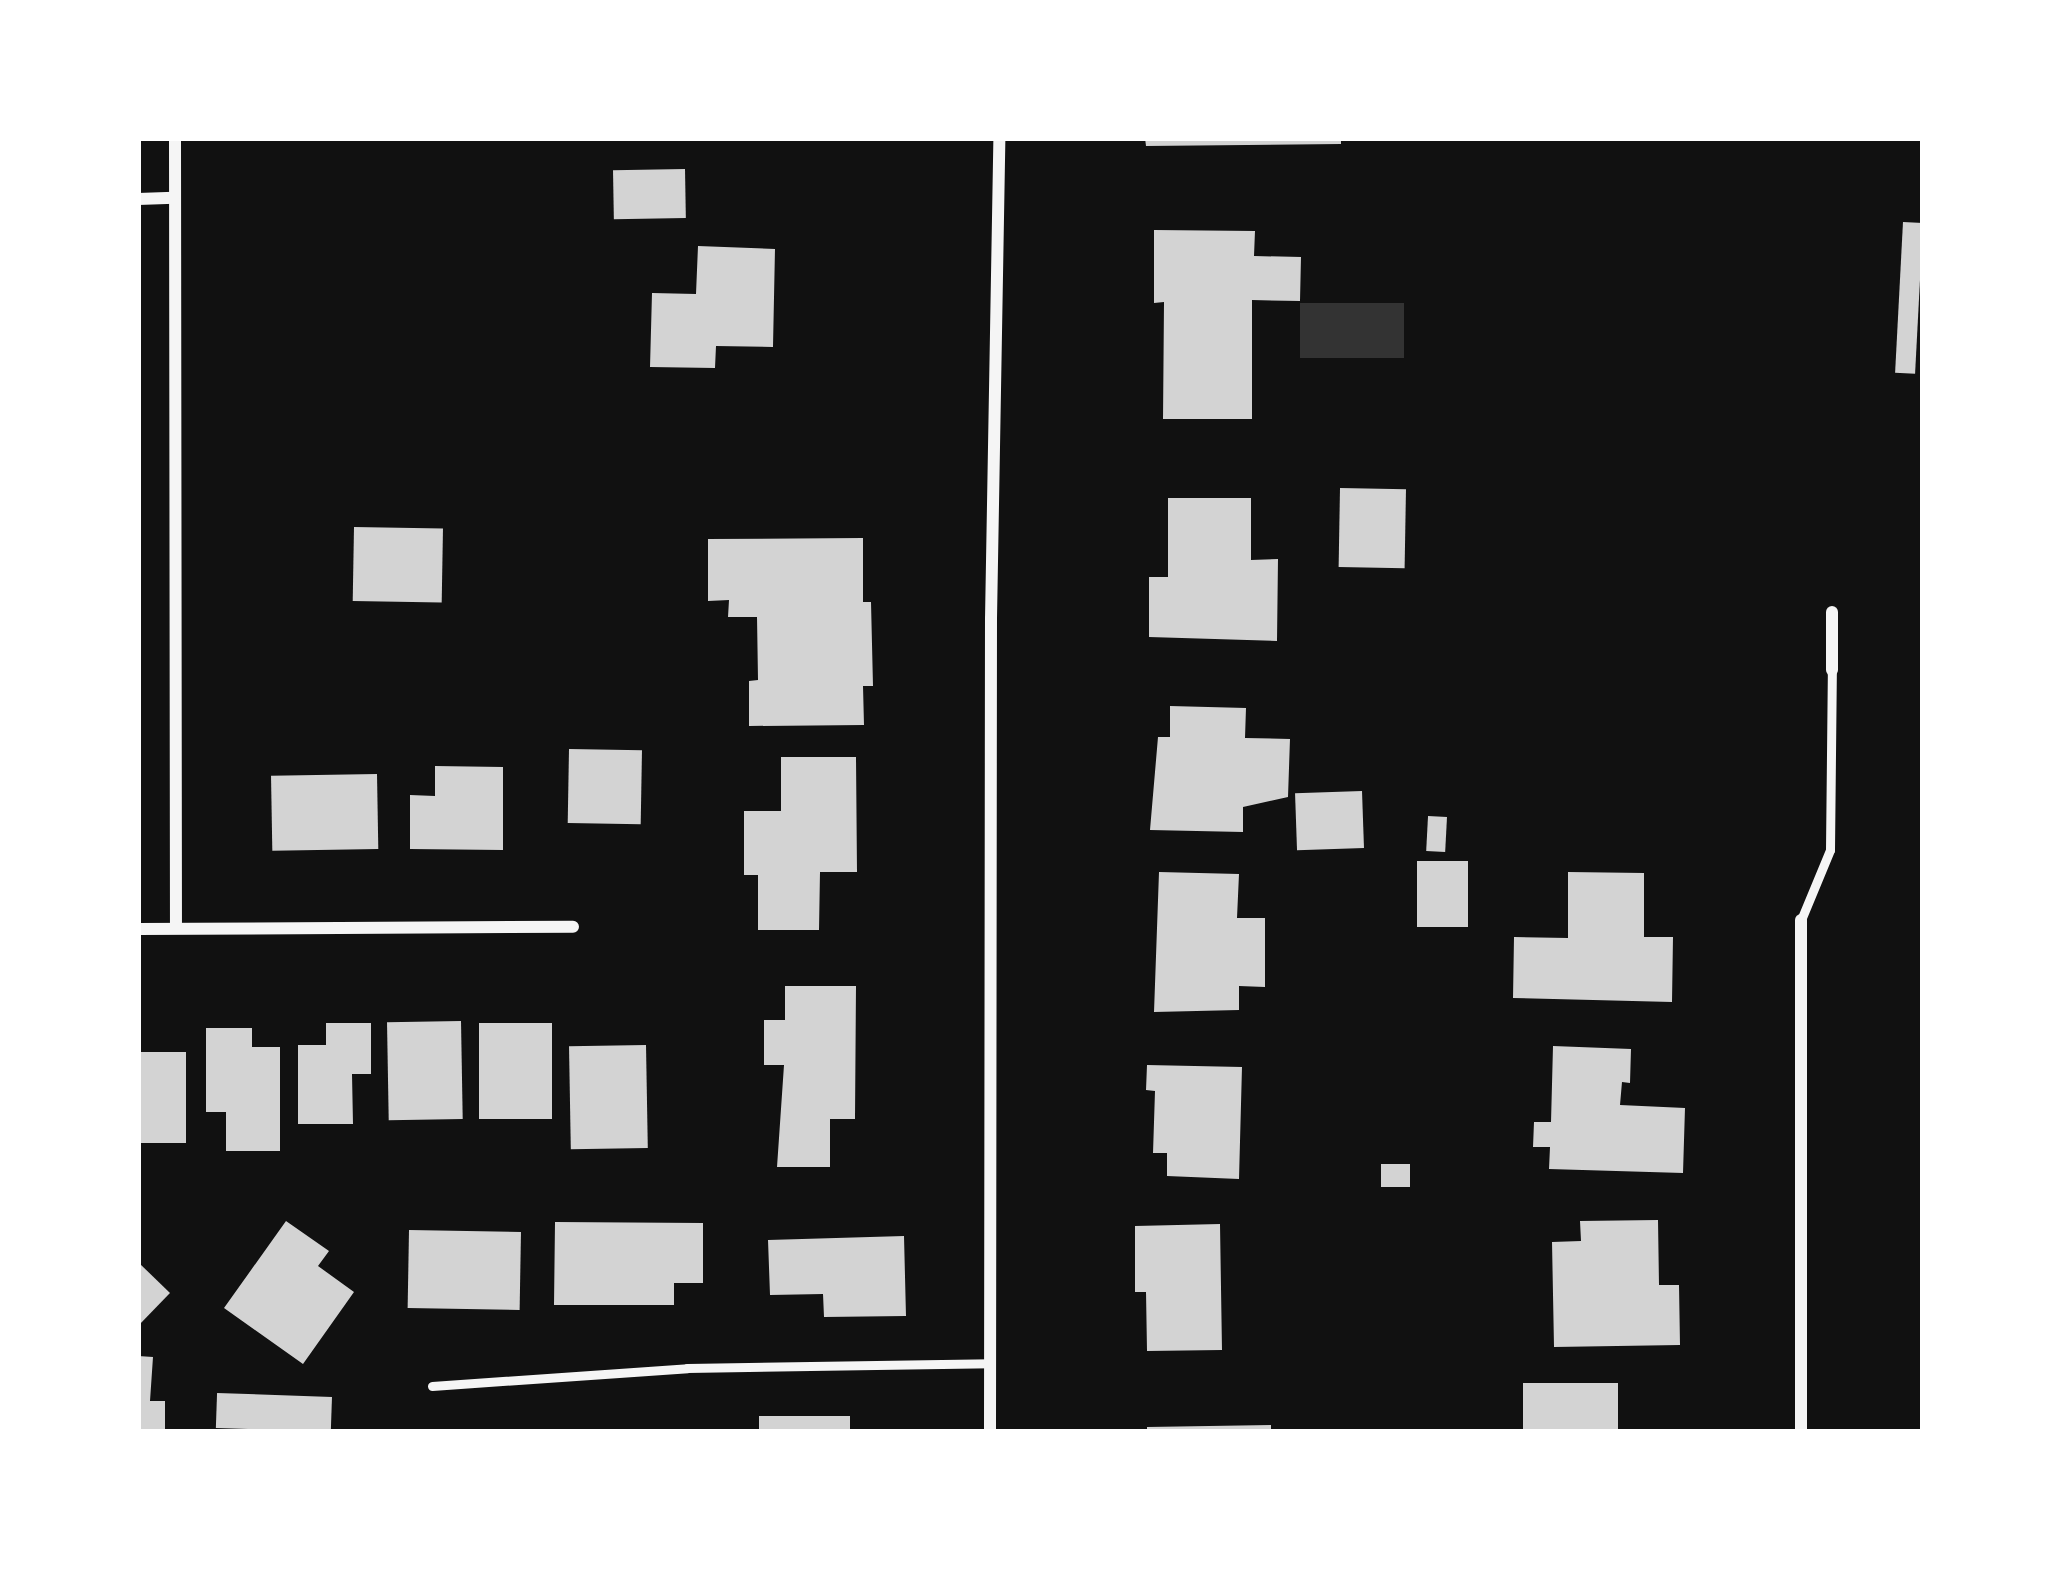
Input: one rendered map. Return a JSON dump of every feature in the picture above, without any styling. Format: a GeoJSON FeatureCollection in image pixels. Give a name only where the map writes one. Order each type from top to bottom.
{"type":"FeatureCollection","features":[{"type":"Feature","properties":{"kind":"street"},"geometry":{"type":"LineString","coordinates":[[175,138],[176,928]]}},
{"type":"Feature","properties":{"kind":"street"},"geometry":{"type":"LineString","coordinates":[[990,1432],[992,619],[999,138]]}},
{"type":"Feature","properties":{"kind":"street"},"geometry":{"type":"LineString","coordinates":[[138,199],[174,198]]}},
{"type":"Feature","properties":{"kind":"street"},"geometry":{"type":"LineString","coordinates":[[1832,612],[1832,670]]}},
{"type":"Feature","properties":{"kind":"street"},"geometry":{"type":"LineString","coordinates":[[1801,920],[1801,1432]]}},
{"type":"Feature","properties":{"kind":"street"},"geometry":{"type":"LineString","coordinates":[[138,928],[573,927]]}},
{"type":"Feature","properties":{"kind":"lane"},"geometry":{"type":"LineString","coordinates":[[1801,920],[1830,850],[1832,670]]}},
{"type":"Feature","properties":{"kind":"lane"},"geometry":{"type":"LineString","coordinates":[[432,1386],[687,1369],[992,1363]]}},
{"type":"Feature","properties":{"kind":"shaded area"},"geometry":{"type":"Polygon","coordinates":[[[1300,303],[1404,303],[1404,358],[1300,358],[1300,303]]]}},
{"type":"Feature","properties":{"kind":"building"},"geometry":{"type":"Polygon","coordinates":[[[1145,138],[1341,138],[1341,144],[1146,146],[1145,138]]]}},
{"type":"Feature","properties":{"kind":"building"},"geometry":{"type":"Polygon","coordinates":[[[685,169],[686,218],[614,219],[613,170],[685,169]]]}},
{"type":"Feature","properties":{"kind":"building"},"geometry":{"type":"Polygon","coordinates":[[[1903,222],[1923,223],[1915,374],[1895,373],[1903,222]]]}},
{"type":"Feature","properties":{"kind":"building"},"geometry":{"type":"Polygon","coordinates":[[[1154,230],[1255,231],[1254,256],[1301,257],[1300,301],[1252,300],[1252,419],[1163,419],[1164,302],[1154,303],[1154,230]]]}},
{"type":"Feature","properties":{"kind":"building"},"geometry":{"type":"Polygon","coordinates":[[[698,246],[775,249],[773,347],[716,346],[715,368],[650,367],[652,293],[696,294],[698,246]]]}},
{"type":"Feature","properties":{"kind":"building"},"geometry":{"type":"Polygon","coordinates":[[[1340,488],[1406,489],[1405,568],[1339,567],[1340,488]]]}},
{"type":"Feature","properties":{"kind":"building"},"geometry":{"type":"Polygon","coordinates":[[[1168,498],[1251,498],[1251,560],[1278,559],[1277,641],[1149,637],[1149,577],[1168,577],[1168,498]]]}},
{"type":"Feature","properties":{"kind":"building"},"geometry":{"type":"Polygon","coordinates":[[[354,527],[443,529],[442,603],[353,601],[354,527]]]}},
{"type":"Feature","properties":{"kind":"building"},"geometry":{"type":"Polygon","coordinates":[[[863,538],[863,602],[871,602],[873,686],[863,686],[864,725],[749,726],[749,681],[758,680],[757,617],[728,617],[729,600],[708,601],[708,539],[863,538]]]}},
{"type":"Feature","properties":{"kind":"building"},"geometry":{"type":"Polygon","coordinates":[[[1170,706],[1246,708],[1245,738],[1290,739],[1288,797],[1243,807],[1243,832],[1150,830],[1158,737],[1170,737],[1170,706]]]}},
{"type":"Feature","properties":{"kind":"building"},"geometry":{"type":"Polygon","coordinates":[[[569,749],[642,750],[641,824],[568,823],[569,749]]]}},
{"type":"Feature","properties":{"kind":"building"},"geometry":{"type":"Polygon","coordinates":[[[781,757],[856,757],[857,872],[820,872],[819,930],[758,930],[758,875],[744,875],[744,811],[781,811],[781,757]]]}},
{"type":"Feature","properties":{"kind":"building"},"geometry":{"type":"Polygon","coordinates":[[[435,766],[503,767],[503,850],[410,849],[410,795],[435,796],[435,766]]]}},
{"type":"Feature","properties":{"kind":"building"},"geometry":{"type":"Polygon","coordinates":[[[377,774],[378,849],[272,851],[271,776],[377,774]]]}},
{"type":"Feature","properties":{"kind":"building"},"geometry":{"type":"Polygon","coordinates":[[[1362,791],[1364,848],[1297,850],[1295,793],[1362,791]]]}},
{"type":"Feature","properties":{"kind":"building"},"geometry":{"type":"Polygon","coordinates":[[[1428,816],[1447,817],[1445,852],[1426,851],[1428,816]]]}},
{"type":"Feature","properties":{"kind":"building"},"geometry":{"type":"Polygon","coordinates":[[[1417,861],[1468,861],[1468,927],[1417,927],[1417,861]]]}},
{"type":"Feature","properties":{"kind":"building"},"geometry":{"type":"Polygon","coordinates":[[[1159,872],[1239,874],[1237,918],[1265,918],[1265,987],[1239,986],[1239,1010],[1154,1012],[1159,872]]]}},
{"type":"Feature","properties":{"kind":"building"},"geometry":{"type":"Polygon","coordinates":[[[1568,872],[1644,873],[1644,937],[1673,937],[1672,1002],[1513,998],[1514,937],[1568,938],[1568,872]]]}},
{"type":"Feature","properties":{"kind":"building"},"geometry":{"type":"Polygon","coordinates":[[[785,986],[856,986],[855,1119],[830,1119],[830,1167],[777,1167],[784,1065],[764,1065],[764,1020],[785,1020],[785,986]]]}},
{"type":"Feature","properties":{"kind":"building"},"geometry":{"type":"Polygon","coordinates":[[[461,1021],[463,1119],[389,1120],[387,1022],[461,1021]]]}},
{"type":"Feature","properties":{"kind":"building"},"geometry":{"type":"Polygon","coordinates":[[[326,1023],[371,1023],[371,1074],[352,1074],[353,1124],[298,1124],[298,1045],[326,1045],[326,1023]]]}},
{"type":"Feature","properties":{"kind":"building"},"geometry":{"type":"Polygon","coordinates":[[[479,1023],[552,1023],[552,1119],[479,1119],[479,1023]]]}},
{"type":"Feature","properties":{"kind":"building"},"geometry":{"type":"Polygon","coordinates":[[[206,1028],[252,1028],[252,1047],[280,1047],[280,1151],[226,1151],[226,1112],[206,1112],[206,1028]]]}},
{"type":"Feature","properties":{"kind":"building"},"geometry":{"type":"Polygon","coordinates":[[[646,1045],[648,1148],[571,1149],[569,1046],[646,1045]]]}},
{"type":"Feature","properties":{"kind":"building"},"geometry":{"type":"Polygon","coordinates":[[[1553,1046],[1631,1049],[1630,1083],[1622,1082],[1620,1105],[1685,1108],[1683,1173],[1549,1169],[1550,1147],[1533,1147],[1534,1122],[1551,1122],[1553,1046]]]}},
{"type":"Feature","properties":{"kind":"building"},"geometry":{"type":"Polygon","coordinates":[[[138,1052],[186,1052],[186,1143],[138,1143],[138,1052]]]}},
{"type":"Feature","properties":{"kind":"building"},"geometry":{"type":"Polygon","coordinates":[[[1147,1065],[1242,1067],[1239,1179],[1167,1176],[1167,1153],[1153,1153],[1155,1091],[1146,1090],[1147,1065]]]}},
{"type":"Feature","properties":{"kind":"building"},"geometry":{"type":"Polygon","coordinates":[[[1381,1164],[1410,1164],[1410,1187],[1381,1187],[1381,1164]]]}},
{"type":"Feature","properties":{"kind":"building"},"geometry":{"type":"Polygon","coordinates":[[[1658,1220],[1659,1285],[1679,1285],[1680,1345],[1554,1347],[1552,1242],[1581,1241],[1580,1221],[1658,1220]]]}},
{"type":"Feature","properties":{"kind":"building"},"geometry":{"type":"Polygon","coordinates":[[[286,1221],[329,1251],[318,1266],[354,1292],[303,1364],[224,1308],[286,1221]]]}},
{"type":"Feature","properties":{"kind":"building"},"geometry":{"type":"Polygon","coordinates":[[[555,1222],[703,1223],[703,1283],[674,1283],[674,1305],[554,1305],[555,1222]]]}},
{"type":"Feature","properties":{"kind":"building"},"geometry":{"type":"Polygon","coordinates":[[[1220,1224],[1222,1350],[1147,1351],[1146,1292],[1135,1292],[1135,1226],[1220,1224]]]}},
{"type":"Feature","properties":{"kind":"building"},"geometry":{"type":"Polygon","coordinates":[[[409,1230],[521,1232],[520,1310],[408,1308],[409,1230]]]}},
{"type":"Feature","properties":{"kind":"building"},"geometry":{"type":"Polygon","coordinates":[[[904,1236],[906,1316],[824,1317],[823,1294],[770,1295],[768,1240],[904,1236]]]}},
{"type":"Feature","properties":{"kind":"building"},"geometry":{"type":"Polygon","coordinates":[[[138,1262],[170,1293],[138,1326],[138,1262]]]}},
{"type":"Feature","properties":{"kind":"building"},"geometry":{"type":"Polygon","coordinates":[[[138,1356],[153,1357],[150,1401],[165,1401],[165,1432],[138,1432],[138,1356]]]}},
{"type":"Feature","properties":{"kind":"building"},"geometry":{"type":"Polygon","coordinates":[[[1523,1383],[1618,1383],[1618,1432],[1523,1432],[1523,1383]]]}},
{"type":"Feature","properties":{"kind":"building"},"geometry":{"type":"Polygon","coordinates":[[[217,1393],[332,1397],[331,1432],[216,1428],[217,1393]]]}},
{"type":"Feature","properties":{"kind":"building"},"geometry":{"type":"Polygon","coordinates":[[[759,1416],[850,1416],[850,1432],[759,1432],[759,1416]]]}},
{"type":"Feature","properties":{"kind":"building"},"geometry":{"type":"Polygon","coordinates":[[[1271,1425],[1271,1432],[1147,1432],[1147,1427],[1271,1425]]]}}]}
